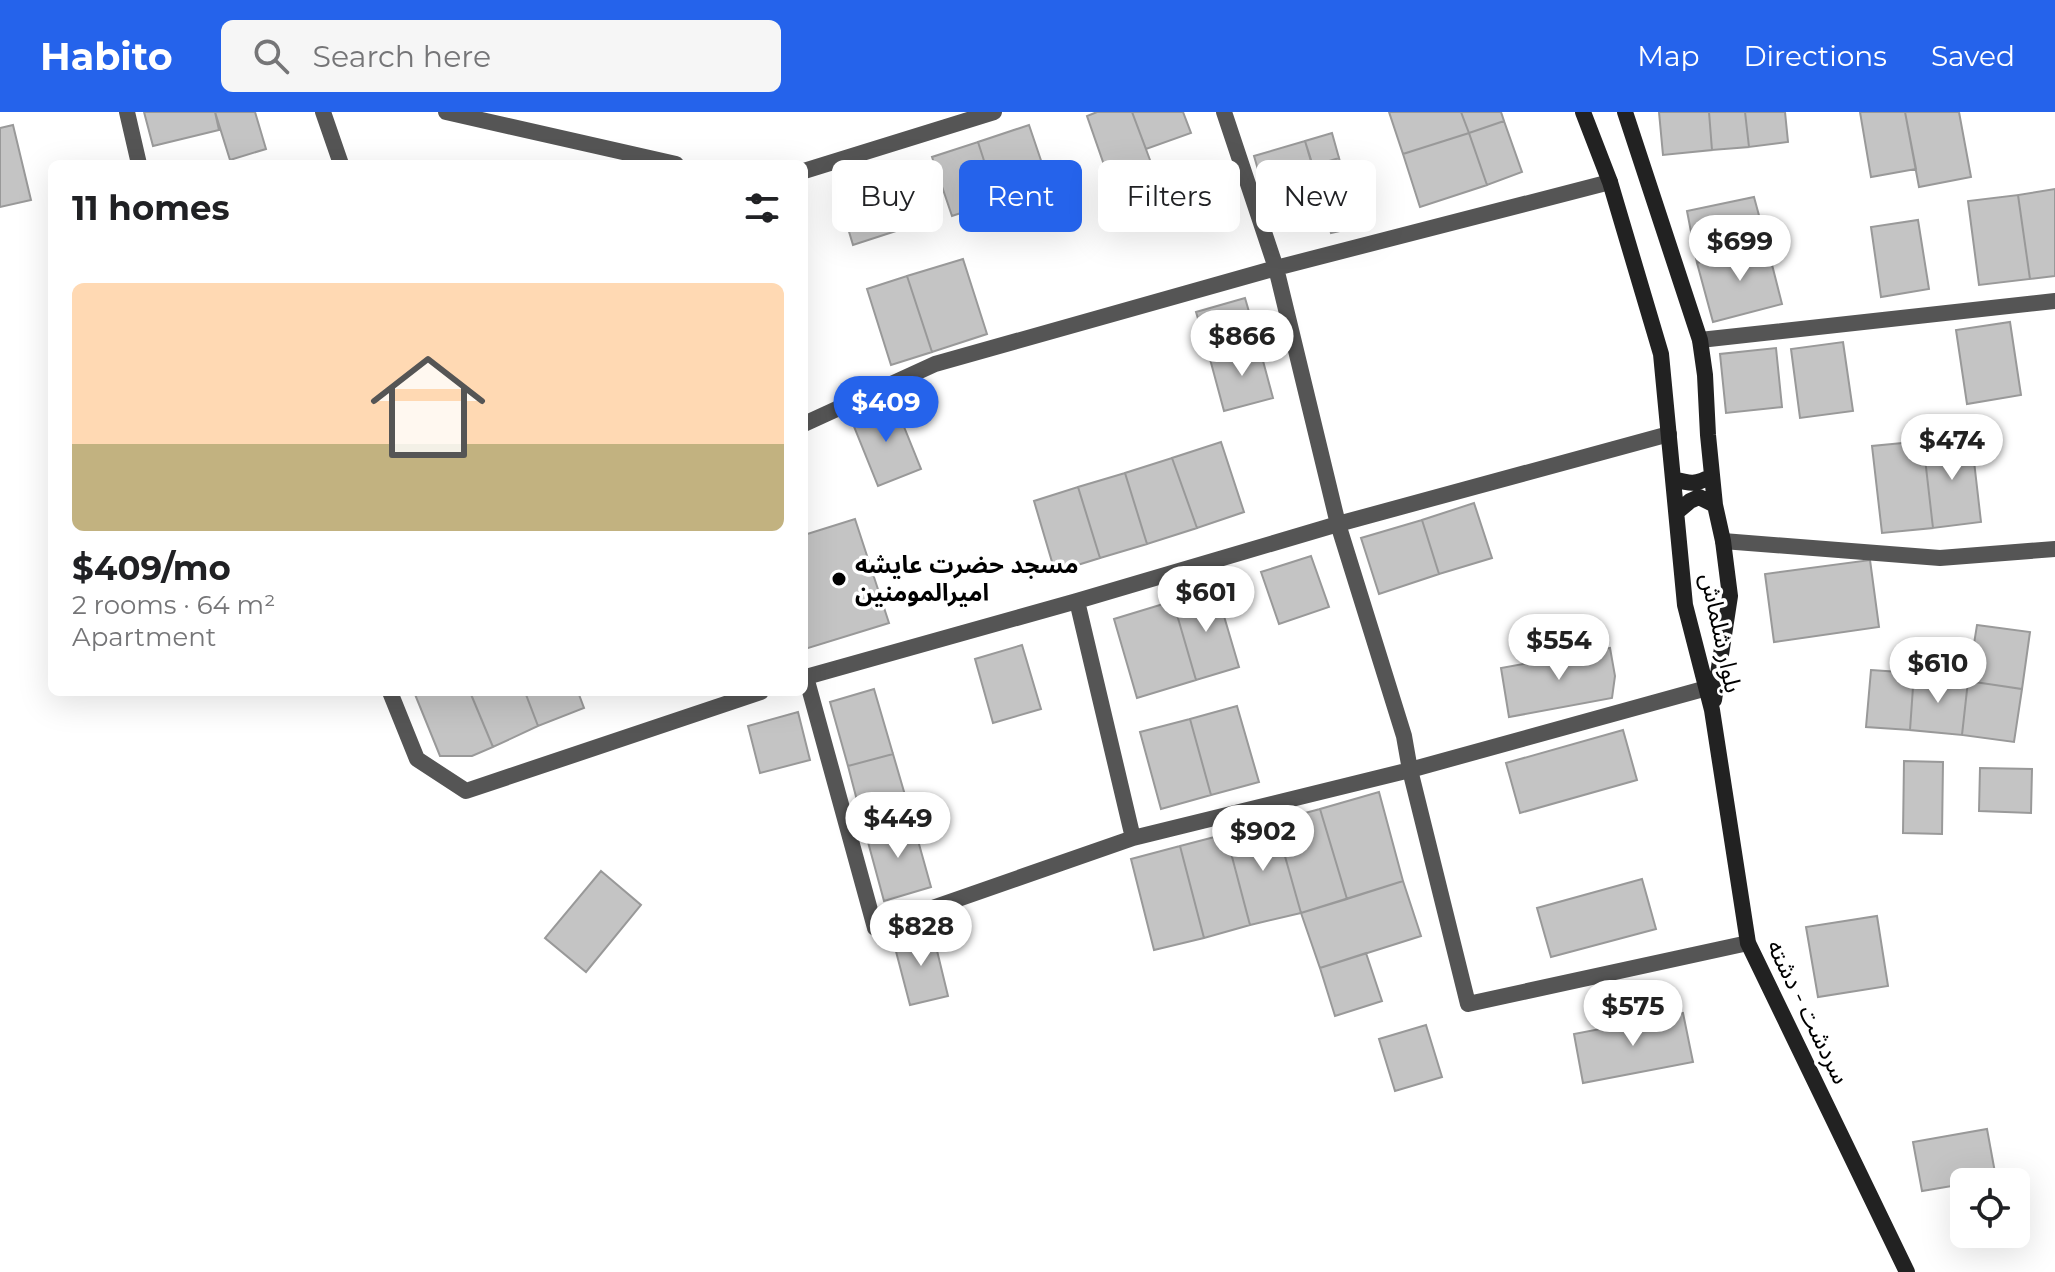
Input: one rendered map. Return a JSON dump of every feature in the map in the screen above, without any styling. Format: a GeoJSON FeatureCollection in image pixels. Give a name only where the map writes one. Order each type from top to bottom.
{"type":"FeatureCollection","features":[{"type":"Feature","properties":{"kind":"main road","name":"بلوار شلماش"},"geometry":{"type":"LineString","coordinates":[[1583,112],[1610,182],[1661,354],[1685,605],[1712,710]]}},
{"type":"Feature","properties":{"kind":"main road","name":"بلوار شلماش"},"geometry":{"type":"LineString","coordinates":[[1625,112],[1700,340],[1715,505],[1730,596],[1712,710]]}},
{"type":"Feature","properties":{"kind":"main road"},"geometry":{"type":"LineString","coordinates":[[1673,479],[1697,483],[1712,476]]}},
{"type":"Feature","properties":{"kind":"main road"},"geometry":{"type":"LineString","coordinates":[[1677,512],[1699,497],[1715,505]]}},
{"type":"Feature","properties":{"kind":"main road","name":"سردشت - دشته"},"geometry":{"type":"LineString","coordinates":[[1712,710],[1748,943],[1907,1272]]}},
{"type":"Feature","properties":{"kind":"street"},"geometry":{"type":"LineString","coordinates":[[127,112],[138,160]]}},
{"type":"Feature","properties":{"kind":"street"},"geometry":{"type":"LineString","coordinates":[[323,112],[340,160]]}},
{"type":"Feature","properties":{"kind":"street"},"geometry":{"type":"LineString","coordinates":[[446,112],[658,160]]}},
{"type":"Feature","properties":{"kind":"street"},"geometry":{"type":"LineString","coordinates":[[808,170],[994,112]]}},
{"type":"Feature","properties":{"kind":"street"},"geometry":{"type":"LineString","coordinates":[[1224,112],[1276,268],[1338,524],[1404,736],[1468,1004],[1748,943]]}},
{"type":"Feature","properties":{"kind":"street"},"geometry":{"type":"LineString","coordinates":[[808,422],[935,364],[1276,268],[1610,182]]}},
{"type":"Feature","properties":{"kind":"street"},"geometry":{"type":"LineString","coordinates":[[1700,340],[2055,301]]}},
{"type":"Feature","properties":{"kind":"street"},"geometry":{"type":"LineString","coordinates":[[808,675],[1077,601],[1338,524],[1669,434]]}},
{"type":"Feature","properties":{"kind":"street"},"geometry":{"type":"LineString","coordinates":[[1723,541],[1940,558],[2055,549]]}},
{"type":"Feature","properties":{"kind":"street"},"geometry":{"type":"LineString","coordinates":[[1077,601],[1133,838]]}},
{"type":"Feature","properties":{"kind":"street"},"geometry":{"type":"LineString","coordinates":[[808,687],[875,928],[1133,838],[1410,770],[1707,688]]}},
{"type":"Feature","properties":{"kind":"street"},"geometry":{"type":"LineString","coordinates":[[392,696],[417,759],[466,791],[749,696]]}},
{"type":"Feature","properties":{"kind":"building"},"geometry":{"type":"Polygon","coordinates":[[[144,112],[215,112],[219,130],[153,146],[144,112]]]}},
{"type":"Feature","properties":{"kind":"building"},"geometry":{"type":"Polygon","coordinates":[[[215,112],[255,112],[266,149],[230,160],[215,112]]]}},
{"type":"Feature","properties":{"kind":"building"},"geometry":{"type":"Polygon","coordinates":[[[1097,112],[1132,112],[1150,160],[1102,160],[1087,116],[1097,112]]]}},
{"type":"Feature","properties":{"kind":"building"},"geometry":{"type":"Polygon","coordinates":[[[1132,112],[1183,112],[1191,133],[1146,149],[1132,112]]]}},
{"type":"Feature","properties":{"kind":"building"},"geometry":{"type":"Polygon","coordinates":[[[1389,112],[1461,112],[1469,133],[1403,154],[1389,112]]]}},
{"type":"Feature","properties":{"kind":"building"},"geometry":{"type":"Polygon","coordinates":[[[1461,112],[1501,112],[1504,121],[1469,133],[1461,112]]]}},
{"type":"Feature","properties":{"kind":"building"},"geometry":{"type":"Polygon","coordinates":[[[1659,112],[1709,112],[1712,150],[1663,155],[1659,112]]]}},
{"type":"Feature","properties":{"kind":"building"},"geometry":{"type":"Polygon","coordinates":[[[1709,112],[1745,112],[1749,147],[1712,150],[1709,112]]]}},
{"type":"Feature","properties":{"kind":"building"},"geometry":{"type":"Polygon","coordinates":[[[1745,112],[1785,112],[1788,142],[1749,147],[1745,112]]]}},
{"type":"Feature","properties":{"kind":"building"},"geometry":{"type":"Polygon","coordinates":[[[1860,112],[1905,112],[1916,169],[1871,177],[1860,112]]]}},
{"type":"Feature","properties":{"kind":"building"},"geometry":{"type":"Polygon","coordinates":[[[1905,112],[1959,112],[1971,177],[1919,187],[1905,112]]]}},
{"type":"Feature","properties":{"kind":"building"},"geometry":{"type":"Polygon","coordinates":[[[1504,121],[1522,172],[1487,185],[1469,133],[1504,121]]]}},
{"type":"Feature","properties":{"kind":"building"},"geometry":{"type":"Polygon","coordinates":[[[13,125],[31,200],[0,207],[0,128],[13,125]]]}},
{"type":"Feature","properties":{"kind":"building"},"geometry":{"type":"Polygon","coordinates":[[[1029,125],[1041,160],[984,160],[978,142],[1029,125]]]}},
{"type":"Feature","properties":{"kind":"building"},"geometry":{"type":"Polygon","coordinates":[[[1332,133],[1339,158],[1311,160],[1305,141],[1332,133]]]}},
{"type":"Feature","properties":{"kind":"building"},"geometry":{"type":"Polygon","coordinates":[[[1469,133],[1487,185],[1420,207],[1403,154],[1469,133]]]}},
{"type":"Feature","properties":{"kind":"building"},"geometry":{"type":"Polygon","coordinates":[[[1305,141],[1311,160],[1256,160],[1256,163],[1254,156],[1305,141]]]}},
{"type":"Feature","properties":{"kind":"building"},"geometry":{"type":"Polygon","coordinates":[[[978,142],[984,160],[959,160],[959,214],[952,216],[943,189],[943,160],[933,160],[932,157],[978,142]]]}},
{"type":"Feature","properties":{"kind":"building"},"geometry":{"type":"Polygon","coordinates":[[[2055,189],[2055,276],[2030,279],[2018,195],[2055,189]]]}},
{"type":"Feature","properties":{"kind":"building"},"geometry":{"type":"Polygon","coordinates":[[[2018,195],[2030,279],[1979,285],[1968,201],[2018,195]]]}},
{"type":"Feature","properties":{"kind":"building"},"geometry":{"type":"Polygon","coordinates":[[[1754,197],[1767,245],[1697,263],[1687,211],[1754,197]]]}},
{"type":"Feature","properties":{"kind":"building"},"geometry":{"type":"Polygon","coordinates":[[[1918,220],[1929,289],[1881,297],[1871,227],[1918,220]]]}},
{"type":"Feature","properties":{"kind":"building"},"geometry":{"type":"Polygon","coordinates":[[[849,232],[893,232],[853,245],[849,232]]]}},
{"type":"Feature","properties":{"kind":"building"},"geometry":{"type":"Polygon","coordinates":[[[1767,245],[1782,304],[1713,322],[1697,263],[1767,245]]]}},
{"type":"Feature","properties":{"kind":"building"},"geometry":{"type":"Polygon","coordinates":[[[963,259],[987,334],[932,352],[907,276],[963,259]]]}},
{"type":"Feature","properties":{"kind":"building"},"geometry":{"type":"Polygon","coordinates":[[[907,276],[932,352],[891,365],[867,289],[907,276]]]}},
{"type":"Feature","properties":{"kind":"building"},"geometry":{"type":"Polygon","coordinates":[[[1245,298],[1259,346],[1210,359],[1196,312],[1245,298]]]}},
{"type":"Feature","properties":{"kind":"building"},"geometry":{"type":"Polygon","coordinates":[[[2010,322],[2021,395],[1967,404],[1956,330],[2010,322]]]}},
{"type":"Feature","properties":{"kind":"building"},"geometry":{"type":"Polygon","coordinates":[[[1843,342],[1853,411],[1800,418],[1791,349],[1843,342]]]}},
{"type":"Feature","properties":{"kind":"building"},"geometry":{"type":"Polygon","coordinates":[[[1259,346],[1273,398],[1224,411],[1210,359],[1259,346]]]}},
{"type":"Feature","properties":{"kind":"building"},"geometry":{"type":"Polygon","coordinates":[[[1776,348],[1782,407],[1726,413],[1720,354],[1776,348]]]}},
{"type":"Feature","properties":{"kind":"building"},"geometry":{"type":"Polygon","coordinates":[[[894,402],[921,469],[878,486],[851,419],[894,402]]]}},
{"type":"Feature","properties":{"kind":"building"},"geometry":{"type":"Polygon","coordinates":[[[1971,435],[1981,522],[1933,528],[1923,441],[1971,435]]]}},
{"type":"Feature","properties":{"kind":"building"},"geometry":{"type":"Polygon","coordinates":[[[1923,441],[1933,528],[1882,533],[1872,446],[1923,441]]]}},
{"type":"Feature","properties":{"kind":"building"},"geometry":{"type":"Polygon","coordinates":[[[1221,442],[1244,512],[1197,528],[1172,458],[1221,442]]]}},
{"type":"Feature","properties":{"kind":"building"},"geometry":{"type":"Polygon","coordinates":[[[1172,458],[1197,528],[1147,544],[1125,473],[1172,458]]]}},
{"type":"Feature","properties":{"kind":"building"},"geometry":{"type":"Polygon","coordinates":[[[1125,473],[1147,544],[1100,558],[1078,487],[1125,473]]]}},
{"type":"Feature","properties":{"kind":"building"},"geometry":{"type":"Polygon","coordinates":[[[1078,487],[1100,558],[1055,572],[1034,501],[1078,487]]]}},
{"type":"Feature","properties":{"kind":"building"},"geometry":{"type":"Polygon","coordinates":[[[1474,503],[1492,558],[1439,574],[1422,520],[1474,503]]]}},
{"type":"Feature","properties":{"kind":"building","name":"مسجد حضرت عایشه امیرالمومنین"},"geometry":{"type":"Polygon","coordinates":[[[855,519],[889,623],[808,648],[808,534],[855,519]]]}},
{"type":"Feature","properties":{"kind":"building"},"geometry":{"type":"Polygon","coordinates":[[[1422,520],[1439,574],[1379,594],[1361,538],[1422,520]]]}},
{"type":"Feature","properties":{"kind":"building"},"geometry":{"type":"Polygon","coordinates":[[[1311,556],[1329,607],[1279,624],[1261,572],[1311,556]]]}},
{"type":"Feature","properties":{"kind":"building"},"geometry":{"type":"Polygon","coordinates":[[[1870,560],[1879,627],[1774,642],[1765,574],[1870,560]]]}},
{"type":"Feature","properties":{"kind":"building"},"geometry":{"type":"Polygon","coordinates":[[[1216,589],[1239,667],[1196,680],[1173,601],[1216,589]]]}},
{"type":"Feature","properties":{"kind":"building"},"geometry":{"type":"Polygon","coordinates":[[[1173,601],[1196,680],[1137,698],[1114,619],[1173,601]]]}},
{"type":"Feature","properties":{"kind":"building"},"geometry":{"type":"Polygon","coordinates":[[[1977,625],[2030,632],[2022,689],[1968,681],[1977,625]]]}},
{"type":"Feature","properties":{"kind":"building"},"geometry":{"type":"Polygon","coordinates":[[[1022,645],[1041,709],[993,723],[975,659],[1022,645]]]}},
{"type":"Feature","properties":{"kind":"building"},"geometry":{"type":"Polygon","coordinates":[[[1610,648],[1615,676],[1612,698],[1509,717],[1501,668],[1610,648]]]}},
{"type":"Feature","properties":{"kind":"building"},"geometry":{"type":"Polygon","coordinates":[[[1871,670],[1914,673],[1910,730],[1866,727],[1871,670]]]}},
{"type":"Feature","properties":{"kind":"building"},"geometry":{"type":"Polygon","coordinates":[[[1914,673],[1968,681],[1962,735],[1910,730],[1914,673]]]}},
{"type":"Feature","properties":{"kind":"building"},"geometry":{"type":"Polygon","coordinates":[[[1968,681],[2022,689],[2014,742],[1962,735],[1968,681]]]}},
{"type":"Feature","properties":{"kind":"building"},"geometry":{"type":"Polygon","coordinates":[[[874,689],[893,754],[848,766],[830,702],[874,689]]]}},
{"type":"Feature","properties":{"kind":"building"},"geometry":{"type":"Polygon","coordinates":[[[416,696],[472,696],[493,747],[472,756],[440,756],[416,696]]]}},
{"type":"Feature","properties":{"kind":"building"},"geometry":{"type":"Polygon","coordinates":[[[472,696],[527,696],[538,726],[493,747],[472,696]]]}},
{"type":"Feature","properties":{"kind":"building"},"geometry":{"type":"Polygon","coordinates":[[[527,696],[580,696],[584,708],[538,726],[527,696]]]}},
{"type":"Feature","properties":{"kind":"building"},"geometry":{"type":"Polygon","coordinates":[[[1237,706],[1259,782],[1211,795],[1190,719],[1237,706]]]}},
{"type":"Feature","properties":{"kind":"building"},"geometry":{"type":"Polygon","coordinates":[[[798,712],[810,760],[760,773],[748,726],[798,712]]]}},
{"type":"Feature","properties":{"kind":"building"},"geometry":{"type":"Polygon","coordinates":[[[1190,719],[1211,795],[1161,809],[1140,732],[1190,719]]]}},
{"type":"Feature","properties":{"kind":"building"},"geometry":{"type":"Polygon","coordinates":[[[1623,730],[1637,780],[1520,813],[1506,763],[1623,730]]]}},
{"type":"Feature","properties":{"kind":"building"},"geometry":{"type":"Polygon","coordinates":[[[893,754],[912,819],[865,831],[848,766],[893,754]]]}},
{"type":"Feature","properties":{"kind":"building"},"geometry":{"type":"Polygon","coordinates":[[[1904,761],[1943,762],[1942,834],[1903,833],[1904,761]]]}},
{"type":"Feature","properties":{"kind":"building"},"geometry":{"type":"Polygon","coordinates":[[[1980,768],[2032,769],[2031,813],[1979,811],[1980,768]]]}},
{"type":"Feature","properties":{"kind":"building"},"geometry":{"type":"Polygon","coordinates":[[[1379,792],[1403,881],[1347,899],[1320,809],[1379,792]]]}},
{"type":"Feature","properties":{"kind":"building"},"geometry":{"type":"Polygon","coordinates":[[[1320,809],[1347,899],[1301,913],[1275,821],[1320,809]]]}},
{"type":"Feature","properties":{"kind":"building"},"geometry":{"type":"Polygon","coordinates":[[[912,819],[931,887],[884,901],[865,831],[912,819]]]}},
{"type":"Feature","properties":{"kind":"building"},"geometry":{"type":"Polygon","coordinates":[[[1275,821],[1301,913],[1250,925],[1226,834],[1275,821]]]}},
{"type":"Feature","properties":{"kind":"building"},"geometry":{"type":"Polygon","coordinates":[[[1226,834],[1250,925],[1204,938],[1180,846],[1226,834]]]}},
{"type":"Feature","properties":{"kind":"building"},"geometry":{"type":"Polygon","coordinates":[[[1180,846],[1204,938],[1154,950],[1131,859],[1180,846]]]}},
{"type":"Feature","properties":{"kind":"building"},"geometry":{"type":"Polygon","coordinates":[[[601,871],[641,905],[586,972],[545,938],[601,871]]]}},
{"type":"Feature","properties":{"kind":"building"},"geometry":{"type":"Polygon","coordinates":[[[1642,879],[1656,929],[1551,957],[1537,908],[1642,879]]]}},
{"type":"Feature","properties":{"kind":"building"},"geometry":{"type":"Polygon","coordinates":[[[1403,881],[1421,936],[1320,968],[1301,913],[1403,881]]]}},
{"type":"Feature","properties":{"kind":"building"},"geometry":{"type":"Polygon","coordinates":[[[1877,916],[1888,986],[1818,997],[1806,927],[1877,916]]]}},
{"type":"Feature","properties":{"kind":"building"},"geometry":{"type":"Polygon","coordinates":[[[932,930],[948,996],[910,1005],[893,940],[932,930]]]}},
{"type":"Feature","properties":{"kind":"building"},"geometry":{"type":"Polygon","coordinates":[[[1366,953],[1382,1001],[1335,1016],[1320,968],[1366,953]]]}},
{"type":"Feature","properties":{"kind":"building"},"geometry":{"type":"Polygon","coordinates":[[[1683,1013],[1693,1062],[1583,1083],[1574,1034],[1683,1013]]]}},
{"type":"Feature","properties":{"kind":"building"},"geometry":{"type":"Polygon","coordinates":[[[1426,1025],[1442,1077],[1395,1091],[1379,1039],[1426,1025]]]}},
{"type":"Feature","properties":{"kind":"building"},"geometry":{"type":"Polygon","coordinates":[[[1987,1129],[1994,1168],[1950,1168],[1950,1186],[1922,1191],[1913,1142],[1987,1129]]]}},
{"type":"Feature","properties":{"kind":"place","name":"مسجد حضرت عایشه امیرالمومنین"},"geometry":{"type":"Point","coordinates":[839,579]}}]}
